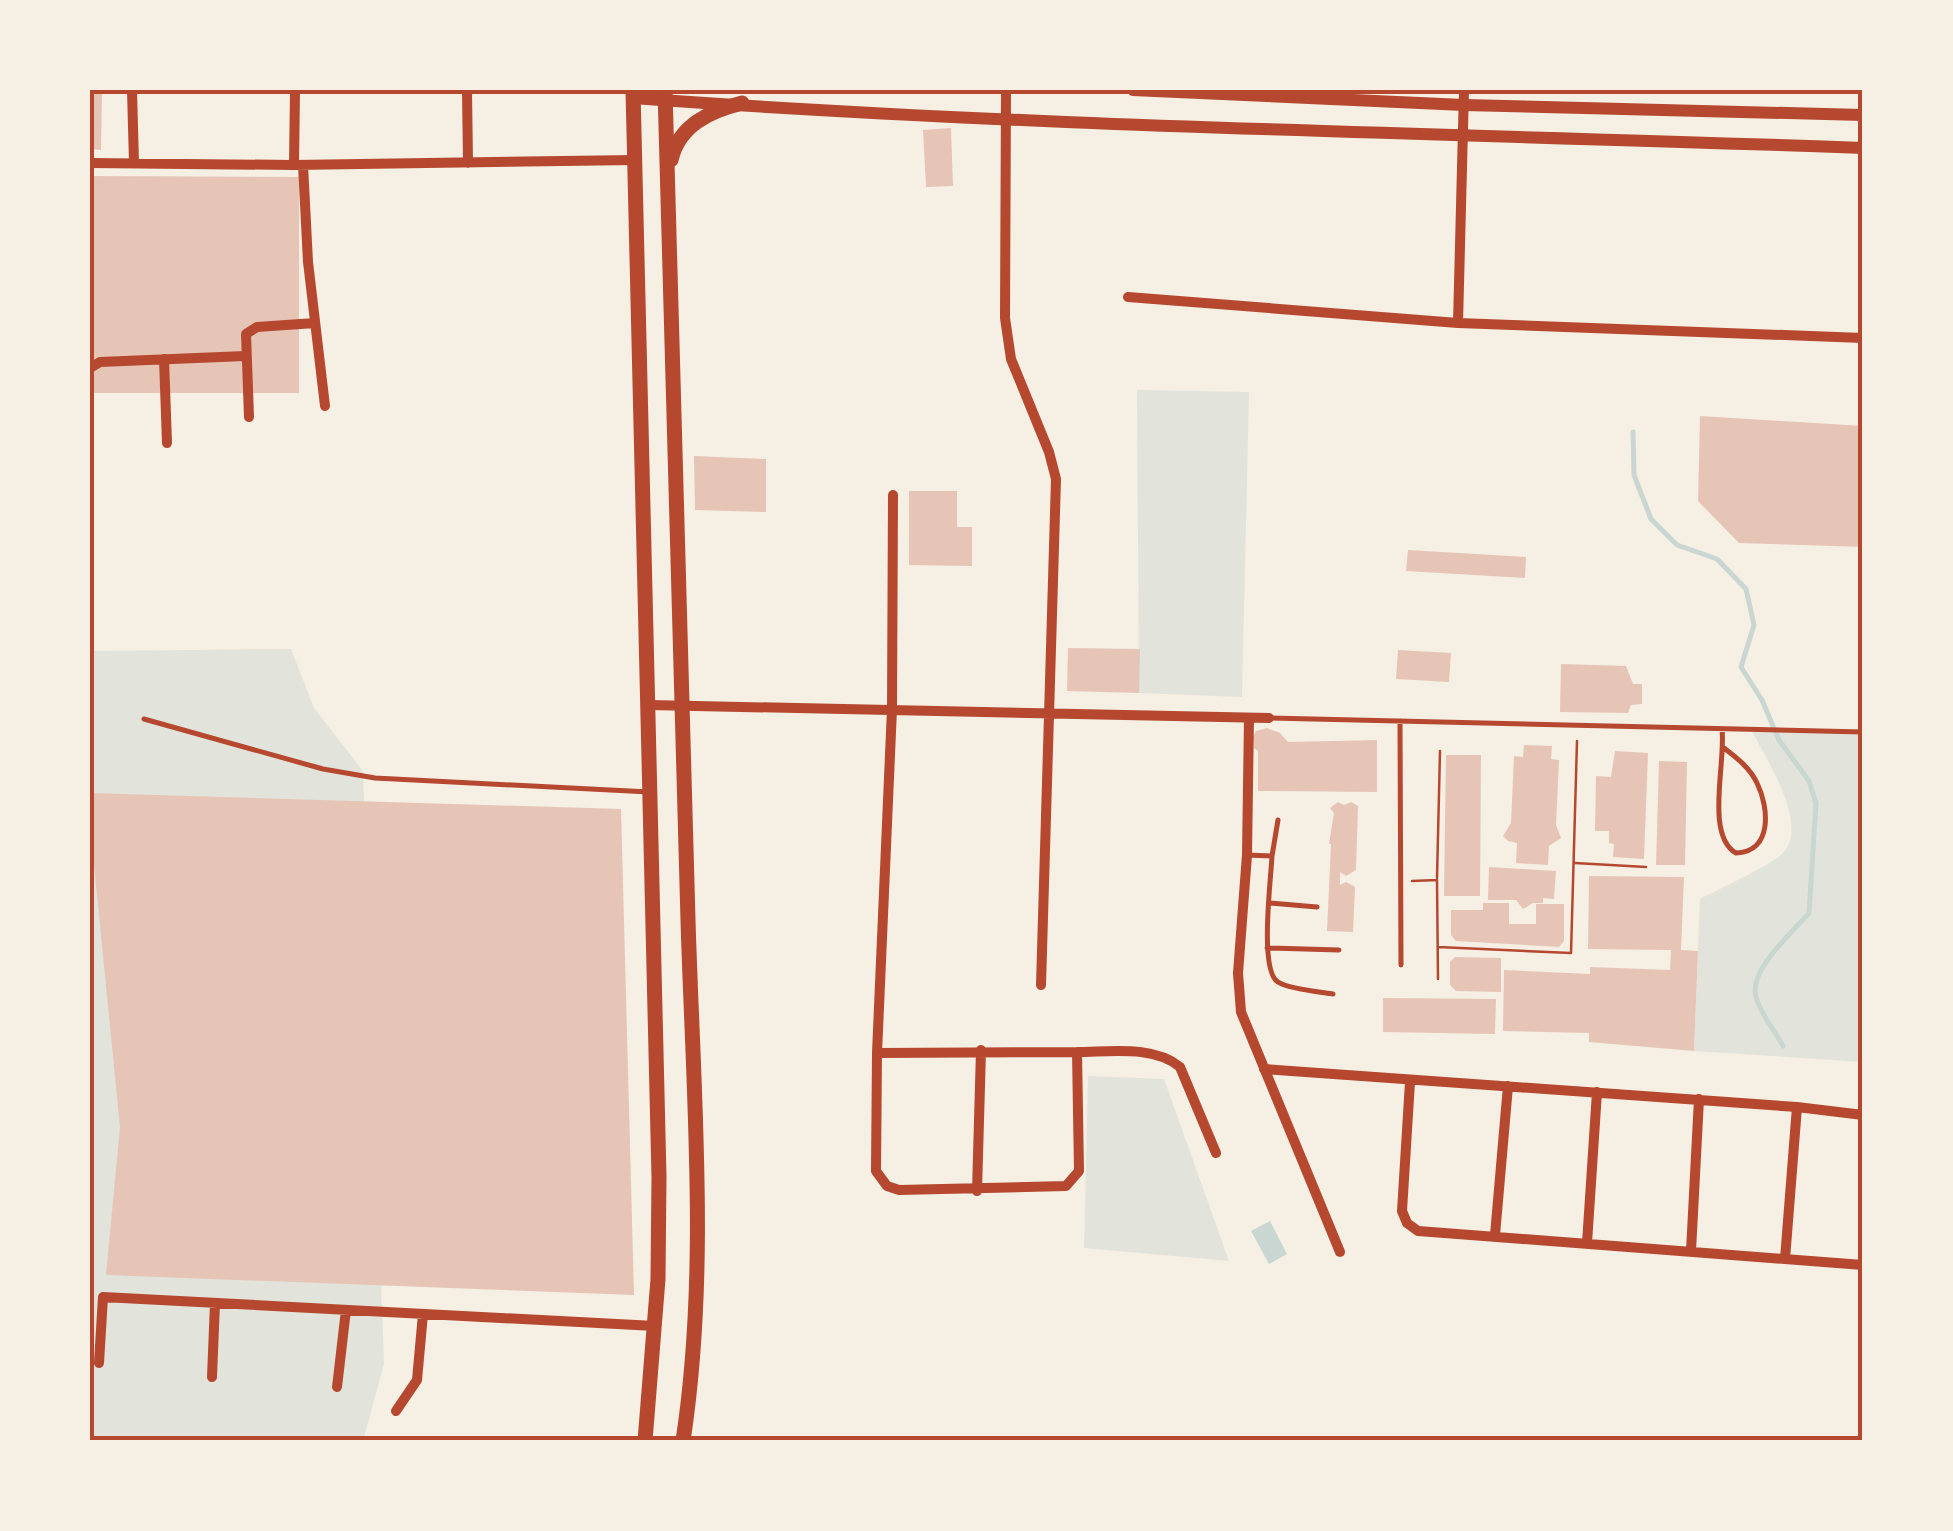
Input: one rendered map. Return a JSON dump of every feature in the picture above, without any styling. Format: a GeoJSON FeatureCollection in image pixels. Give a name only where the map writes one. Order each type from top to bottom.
{"type":"FeatureCollection","features":[{"type":"Feature","properties":{"kind":"main road"},"geometry":{"type":"LineString","coordinates":[[633,94],[659,1178],[656,1326],[645,1441]]}},
{"type":"Feature","properties":{"kind":"main road"},"geometry":{"type":"LineString","coordinates":[[665,95],[684,704],[695,1282],[683,1441]]}},
{"type":"Feature","properties":{"kind":"main road"},"geometry":{"type":"LineString","coordinates":[[667,173],[674,148],[694,123],[718,109],[742,103]]}},
{"type":"Feature","properties":{"kind":"street"},"geometry":{"type":"LineString","coordinates":[[132,90],[134,163]]}},
{"type":"Feature","properties":{"kind":"street"},"geometry":{"type":"LineString","coordinates":[[294,90],[298,165],[325,406]]}},
{"type":"Feature","properties":{"kind":"street"},"geometry":{"type":"LineString","coordinates":[[468,90],[468,163]]}},
{"type":"Feature","properties":{"kind":"street"},"geometry":{"type":"LineString","coordinates":[[1006,90],[1006,318],[1011,359],[1050,452],[1056,479],[1041,984]]}},
{"type":"Feature","properties":{"kind":"street"},"geometry":{"type":"LineString","coordinates":[[1132,90],[1464,105],[1863,116]]}},
{"type":"Feature","properties":{"kind":"street"},"geometry":{"type":"LineString","coordinates":[[1458,323],[1464,90]]}},
{"type":"Feature","properties":{"kind":"street"},"geometry":{"type":"LineString","coordinates":[[633,94],[836,112],[1863,148]]}},
{"type":"Feature","properties":{"kind":"street"},"geometry":{"type":"LineString","coordinates":[[90,163],[298,165],[635,160]]}},
{"type":"Feature","properties":{"kind":"street"},"geometry":{"type":"LineString","coordinates":[[1128,297],[1458,323],[1863,338]]}},
{"type":"Feature","properties":{"kind":"street"},"geometry":{"type":"LineString","coordinates":[[249,416],[244,338],[252,328],[315,323]]}},
{"type":"Feature","properties":{"kind":"street"},"geometry":{"type":"LineString","coordinates":[[90,368],[100,362],[245,356]]}},
{"type":"Feature","properties":{"kind":"street"},"geometry":{"type":"LineString","coordinates":[[164,359],[166,443]]}},
{"type":"Feature","properties":{"kind":"street"},"geometry":{"type":"LineString","coordinates":[[894,495],[892,709],[876,1052],[876,1171],[887,1186],[898,1190],[1056,1189],[1074,1180],[1079,1171],[1076,1052]]}},
{"type":"Feature","properties":{"kind":"street"},"geometry":{"type":"LineString","coordinates":[[649,705],[1269,718]]}},
{"type":"Feature","properties":{"kind":"street"},"geometry":{"type":"LineString","coordinates":[[1249,718],[1247,855],[1238,972],[1241,1012],[1340,1252]]}},
{"type":"Feature","properties":{"kind":"street"},"geometry":{"type":"LineString","coordinates":[[977,1191],[981,1050]]}},
{"type":"Feature","properties":{"kind":"street"},"geometry":{"type":"LineString","coordinates":[[876,1052],[1153,1053],[1171,1059],[1180,1068],[1216,1154]]}},
{"type":"Feature","properties":{"kind":"street"},"geometry":{"type":"LineString","coordinates":[[1264,1069],[1797,1106],[1863,1114]]}},
{"type":"Feature","properties":{"kind":"street"},"geometry":{"type":"LineString","coordinates":[[1410,1082],[1402,1211],[1407,1223],[1418,1230],[1863,1266]]}},
{"type":"Feature","properties":{"kind":"street"},"geometry":{"type":"LineString","coordinates":[[1496,1235],[1508,1086]]}},
{"type":"Feature","properties":{"kind":"street"},"geometry":{"type":"LineString","coordinates":[[1588,1243],[1597,1092]]}},
{"type":"Feature","properties":{"kind":"street"},"geometry":{"type":"LineString","coordinates":[[1691,1251],[1700,1100]]}},
{"type":"Feature","properties":{"kind":"street"},"geometry":{"type":"LineString","coordinates":[[1785,1259],[1797,1106]]}},
{"type":"Feature","properties":{"kind":"street"},"geometry":{"type":"LineString","coordinates":[[98,1363],[103,1297],[656,1326]]}},
{"type":"Feature","properties":{"kind":"street"},"geometry":{"type":"LineString","coordinates":[[212,1377],[216,1303]]}},
{"type":"Feature","properties":{"kind":"street"},"geometry":{"type":"LineString","coordinates":[[337,1387],[346,1310]]}},
{"type":"Feature","properties":{"kind":"street"},"geometry":{"type":"LineString","coordinates":[[396,1411],[417,1380],[424,1314]]}},
{"type":"Feature","properties":{"kind":"lane"},"geometry":{"type":"LineString","coordinates":[[1269,718],[1863,732]]}},
{"type":"Feature","properties":{"kind":"lane"},"geometry":{"type":"LineString","coordinates":[[144,719],[323,768],[375,778],[652,792]]}},
{"type":"Feature","properties":{"kind":"lane"},"geometry":{"type":"LineString","coordinates":[[1400,721],[1401,964]]}},
{"type":"Feature","properties":{"kind":"lane"},"geometry":{"type":"LineString","coordinates":[[1722,729],[1718,825],[1721,839],[1736,853],[1746,853],[1754,849],[1766,830],[1762,798],[1757,782],[1742,762],[1724,748]]}},
{"type":"Feature","properties":{"kind":"lane"},"geometry":{"type":"LineString","coordinates":[[1278,820],[1272,856],[1268,965],[1278,982],[1333,994]]}},
{"type":"Feature","properties":{"kind":"lane"},"geometry":{"type":"LineString","coordinates":[[1247,855],[1272,856]]}},
{"type":"Feature","properties":{"kind":"lane"},"geometry":{"type":"LineString","coordinates":[[1270,902],[1317,907]]}},
{"type":"Feature","properties":{"kind":"lane"},"geometry":{"type":"LineString","coordinates":[[1268,948],[1339,950]]}},
{"type":"Feature","properties":{"kind":"path"},"geometry":{"type":"LineString","coordinates":[[1438,947],[1572,953],[1577,741]]}},
{"type":"Feature","properties":{"kind":"path"},"geometry":{"type":"LineString","coordinates":[[1438,979],[1440,750]]}},
{"type":"Feature","properties":{"kind":"path"},"geometry":{"type":"LineString","coordinates":[[1574,863],[1646,866]]}},
{"type":"Feature","properties":{"kind":"path"},"geometry":{"type":"LineString","coordinates":[[1401,881],[1437,880]]}},
{"type":"Feature","properties":{"kind":"shaded area"},"geometry":{"type":"Polygon","coordinates":[[[1137,390],[1249,392],[1242,697],[1139,693],[1137,390]]]}},
{"type":"Feature","properties":{"kind":"shaded area"},"geometry":{"type":"Polygon","coordinates":[[[291,649],[314,708],[363,771],[384,1364],[363,1441],[90,1441],[90,651],[291,649]]]}},
{"type":"Feature","properties":{"kind":"shaded area"},"geometry":{"type":"Polygon","coordinates":[[[1751,729],[1863,733],[1863,1062],[1694,1051],[1700,899],[1777,858],[1790,841],[1791,825],[1782,791],[1751,729]]]}},
{"type":"Feature","properties":{"kind":"shaded area"},"geometry":{"type":"Polygon","coordinates":[[[1088,1076],[1164,1079],[1229,1261],[1084,1248],[1088,1076]]]}},
{"type":"Feature","properties":{"kind":"shaded area"},"geometry":{"type":"Polygon","coordinates":[[[1270,1221],[1287,1254],[1269,1264],[1251,1231],[1270,1221]]]}},
{"type":"Feature","properties":{"kind":"building"},"geometry":{"type":"Polygon","coordinates":[[[90,90],[102,90],[101,150],[90,149],[90,90]]]}},
{"type":"Feature","properties":{"kind":"building"},"geometry":{"type":"Polygon","coordinates":[[[951,128],[953,186],[926,187],[923,130],[951,128]]]}},
{"type":"Feature","properties":{"kind":"building"},"geometry":{"type":"Polygon","coordinates":[[[90,176],[299,177],[299,393],[90,393],[90,176]]]}},
{"type":"Feature","properties":{"kind":"building"},"geometry":{"type":"Polygon","coordinates":[[[1700,416],[1863,426],[1863,547],[1739,543],[1698,501],[1700,416]]]}},
{"type":"Feature","properties":{"kind":"building"},"geometry":{"type":"Polygon","coordinates":[[[694,456],[766,459],[766,512],[695,510],[694,456]]]}},
{"type":"Feature","properties":{"kind":"building"},"geometry":{"type":"Polygon","coordinates":[[[909,491],[957,491],[957,527],[972,527],[972,566],[909,565],[909,491]]]}},
{"type":"Feature","properties":{"kind":"building"},"geometry":{"type":"Polygon","coordinates":[[[1408,550],[1526,557],[1525,578],[1406,571],[1408,550]]]}},
{"type":"Feature","properties":{"kind":"building"},"geometry":{"type":"Polygon","coordinates":[[[1068,648],[1140,649],[1139,693],[1067,691],[1068,648]]]}},
{"type":"Feature","properties":{"kind":"building"},"geometry":{"type":"Polygon","coordinates":[[[1398,650],[1451,653],[1449,682],[1396,679],[1398,650]]]}},
{"type":"Feature","properties":{"kind":"building"},"geometry":{"type":"Polygon","coordinates":[[[1561,664],[1626,666],[1633,684],[1642,684],[1642,704],[1631,705],[1628,713],[1560,712],[1561,664]]]}},
{"type":"Feature","properties":{"kind":"building"},"geometry":{"type":"Polygon","coordinates":[[[1267,728],[1280,733],[1288,742],[1377,740],[1377,792],[1258,791],[1258,751],[1253,737],[1256,731],[1267,728]]]}},
{"type":"Feature","properties":{"kind":"building"},"geometry":{"type":"Polygon","coordinates":[[[1524,745],[1552,746],[1551,759],[1559,760],[1556,825],[1561,838],[1549,846],[1548,865],[1516,863],[1517,843],[1503,836],[1511,823],[1514,756],[1523,757],[1524,745]]]}},
{"type":"Feature","properties":{"kind":"building"},"geometry":{"type":"Polygon","coordinates":[[[1615,751],[1648,753],[1644,859],[1613,857],[1609,831],[1595,831],[1596,776],[1611,777],[1615,751]]]}},
{"type":"Feature","properties":{"kind":"building"},"geometry":{"type":"Polygon","coordinates":[[[1446,755],[1481,755],[1480,896],[1444,896],[1446,755]]]}},
{"type":"Feature","properties":{"kind":"building"},"geometry":{"type":"Polygon","coordinates":[[[1659,761],[1687,762],[1685,865],[1656,865],[1659,761]]]}},
{"type":"Feature","properties":{"kind":"building"},"geometry":{"type":"Polygon","coordinates":[[[90,793],[621,809],[634,1295],[106,1275],[120,1127],[90,793]]]}},
{"type":"Feature","properties":{"kind":"building"},"geometry":{"type":"Polygon","coordinates":[[[1338,802],[1358,806],[1356,870],[1346,876],[1340,872],[1340,885],[1346,882],[1355,887],[1353,932],[1327,931],[1329,844],[1334,813],[1330,808],[1338,802]]]}},
{"type":"Feature","properties":{"kind":"building"},"geometry":{"type":"Polygon","coordinates":[[[1489,867],[1556,871],[1554,899],[1543,898],[1543,903],[1523,909],[1516,900],[1488,900],[1489,867]]]}},
{"type":"Feature","properties":{"kind":"building"},"geometry":{"type":"Polygon","coordinates":[[[1589,876],[1684,877],[1681,950],[1698,951],[1694,1051],[1589,1042],[1589,1033],[1503,1031],[1504,970],[1590,974],[1590,967],[1670,970],[1671,950],[1588,949],[1589,876]]]}},
{"type":"Feature","properties":{"kind":"building"},"geometry":{"type":"Polygon","coordinates":[[[1483,903],[1509,903],[1509,924],[1536,924],[1536,904],[1564,904],[1564,941],[1559,947],[1456,941],[1451,935],[1451,910],[1483,910],[1483,903]]]}},
{"type":"Feature","properties":{"kind":"building"},"geometry":{"type":"Polygon","coordinates":[[[1455,957],[1501,958],[1501,992],[1456,991],[1450,985],[1450,962],[1455,957]]]}},
{"type":"Feature","properties":{"kind":"building"},"geometry":{"type":"Polygon","coordinates":[[[1383,998],[1496,999],[1495,1034],[1383,1032],[1383,998]]]}},
{"type":"Feature","properties":{"kind":"waterway"},"geometry":{"type":"LineString","coordinates":[[1633,432],[1634,475],[1651,519],[1677,545],[1717,559],[1746,589],[1754,625],[1741,667],[1762,700],[1779,740],[1809,781],[1816,803],[1809,913],[1765,964],[1755,986],[1761,1009],[1783,1046]]}}]}
